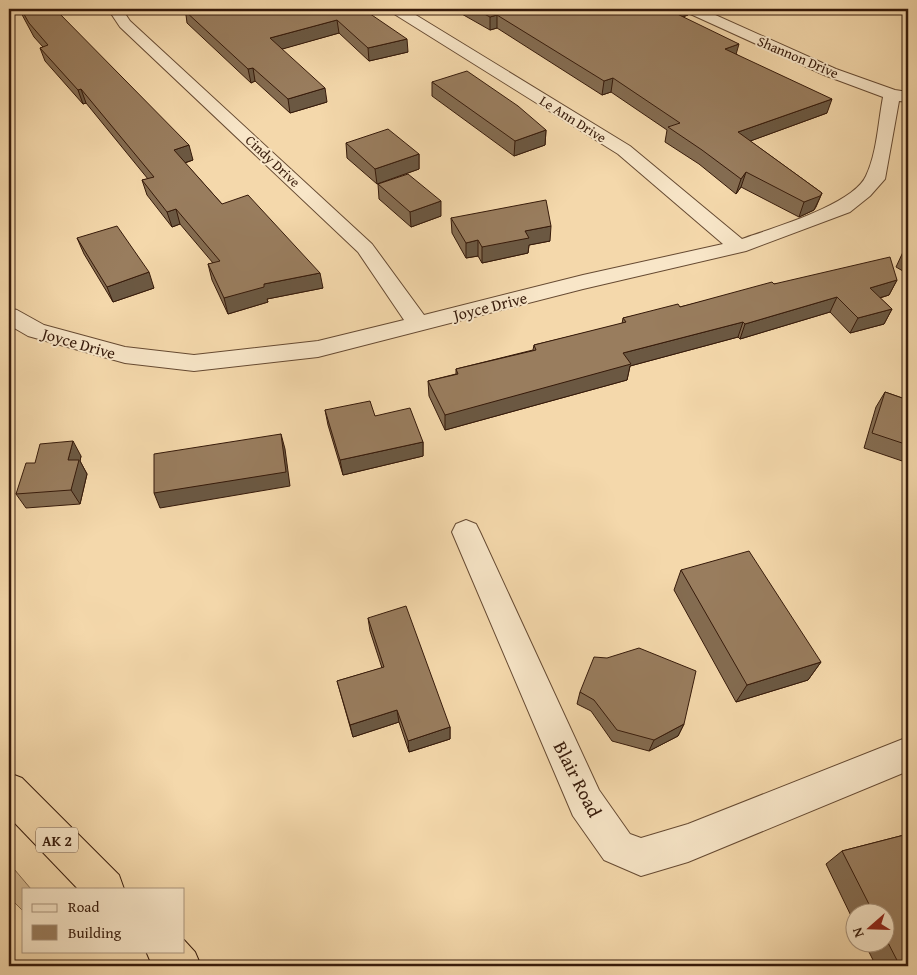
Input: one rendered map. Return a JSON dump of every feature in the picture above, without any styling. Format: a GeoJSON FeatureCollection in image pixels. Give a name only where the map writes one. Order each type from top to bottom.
{"type":"FeatureCollection","features":[{"type":"Feature","properties":{"kind":"highway","name":"AK 2"},"geometry":{"type":"LineString","coordinates":[[9,791],[104,888]]}},
{"type":"Feature","properties":{"kind":"highway"},"geometry":{"type":"LineString","coordinates":[[167,952],[181,966]]}},
{"type":"Feature","properties":{"kind":"street","name":"Cindy Drive"},"geometry":{"type":"LineString","coordinates":[[116,9],[125,24],[365,248],[419,324]]}},
{"type":"Feature","properties":{"kind":"street","name":"Le Ann Drive"},"geometry":{"type":"LineString","coordinates":[[396,9],[624,150],[739,246]]}},
{"type":"Feature","properties":{"kind":"street","name":"Shannon Drive"},"geometry":{"type":"LineString","coordinates":[[691,9],[814,65],[900,96]]}},
{"type":"Feature","properties":{"kind":"street","name":"Joyce Drive"},"geometry":{"type":"LineString","coordinates":[[9,315],[36,331],[125,355],[194,364],[318,349],[584,282],[739,246],[843,208],[862,192],[875,179],[900,96]]}},
{"type":"Feature","properties":{"kind":"street","name":"Blair Road"},"geometry":{"type":"LineString","coordinates":[[466,532],[586,803],[617,847],[641,857],[688,843],[908,754]]}},
{"type":"Feature","properties":{"kind":"shaded area"},"geometry":{"type":"Polygon","coordinates":[[[9,863],[30,888],[22,888],[22,910],[9,897],[9,863]]]}},
{"type":"Feature","properties":{"kind":"building"},"geometry":{"type":"Polygon","coordinates":[[[21,9],[55,9],[189,145],[174,150],[222,204],[248,195],[320,273],[264,284],[264,287],[224,298],[208,264],[220,261],[176,209],[167,212],[142,180],[154,177],[81,89],[78,90],[40,48],[48,45],[29,23],[21,9]]]}},
{"type":"Feature","properties":{"kind":"building"},"geometry":{"type":"Polygon","coordinates":[[[363,9],[407,39],[368,48],[337,20],[270,38],[325,88],[288,99],[253,68],[248,69],[184,10],[363,9]]]}},
{"type":"Feature","properties":{"kind":"building"},"geometry":{"type":"Polygon","coordinates":[[[475,9],[667,9],[739,44],[725,49],[832,99],[738,132],[822,193],[820,196],[804,202],[746,172],[741,179],[668,127],[680,123],[613,78],[604,81],[497,15],[490,17],[475,9]]]}},
{"type":"Feature","properties":{"kind":"building"},"geometry":{"type":"Polygon","coordinates":[[[467,71],[518,106],[546,130],[515,141],[432,82],[467,71]]]}},
{"type":"Feature","properties":{"kind":"building"},"geometry":{"type":"Polygon","coordinates":[[[388,129],[419,154],[375,169],[346,143],[388,129]]]}},
{"type":"Feature","properties":{"kind":"building"},"geometry":{"type":"Polygon","coordinates":[[[408,174],[441,201],[410,212],[378,184],[408,174]]]}},
{"type":"Feature","properties":{"kind":"building"},"geometry":{"type":"Polygon","coordinates":[[[546,200],[551,226],[525,231],[529,238],[482,247],[478,240],[466,243],[451,218],[546,200]]]}},
{"type":"Feature","properties":{"kind":"building"},"geometry":{"type":"Polygon","coordinates":[[[117,226],[149,272],[107,287],[77,238],[117,226]]]}},
{"type":"Feature","properties":{"kind":"building"},"geometry":{"type":"Polygon","coordinates":[[[890,257],[897,280],[870,288],[892,309],[858,318],[837,297],[745,324],[743,322],[623,353],[631,364],[445,415],[428,381],[458,374],[456,369],[536,350],[534,345],[626,322],[623,318],[678,304],[680,307],[772,282],[774,284],[890,257]]]}},
{"type":"Feature","properties":{"kind":"building"},"geometry":{"type":"Polygon","coordinates":[[[885,392],[908,400],[908,445],[872,433],[885,392]]]}},
{"type":"Feature","properties":{"kind":"building"},"geometry":{"type":"Polygon","coordinates":[[[370,401],[375,416],[410,408],[423,442],[340,460],[325,410],[370,401]]]}},
{"type":"Feature","properties":{"kind":"building"},"geometry":{"type":"Polygon","coordinates":[[[281,434],[286,472],[154,493],[154,454],[281,434]]]}},
{"type":"Feature","properties":{"kind":"building"},"geometry":{"type":"Polygon","coordinates":[[[73,441],[68,460],[79,460],[71,490],[16,494],[26,463],[35,463],[40,444],[73,441]]]}},
{"type":"Feature","properties":{"kind":"building"},"geometry":{"type":"Polygon","coordinates":[[[749,551],[821,662],[747,685],[681,570],[749,551]]]}},
{"type":"Feature","properties":{"kind":"building"},"geometry":{"type":"Polygon","coordinates":[[[406,606],[450,727],[408,741],[397,710],[350,725],[337,681],[384,667],[368,618],[406,606]]]}},
{"type":"Feature","properties":{"kind":"building"},"geometry":{"type":"Polygon","coordinates":[[[639,648],[696,671],[684,724],[654,740],[617,730],[594,700],[580,692],[594,657],[607,658],[639,648]]]}},
{"type":"Feature","properties":{"kind":"building"},"geometry":{"type":"Polygon","coordinates":[[[908,834],[908,966],[900,966],[893,952],[894,902],[868,902],[842,851],[908,834]]]}}]}
